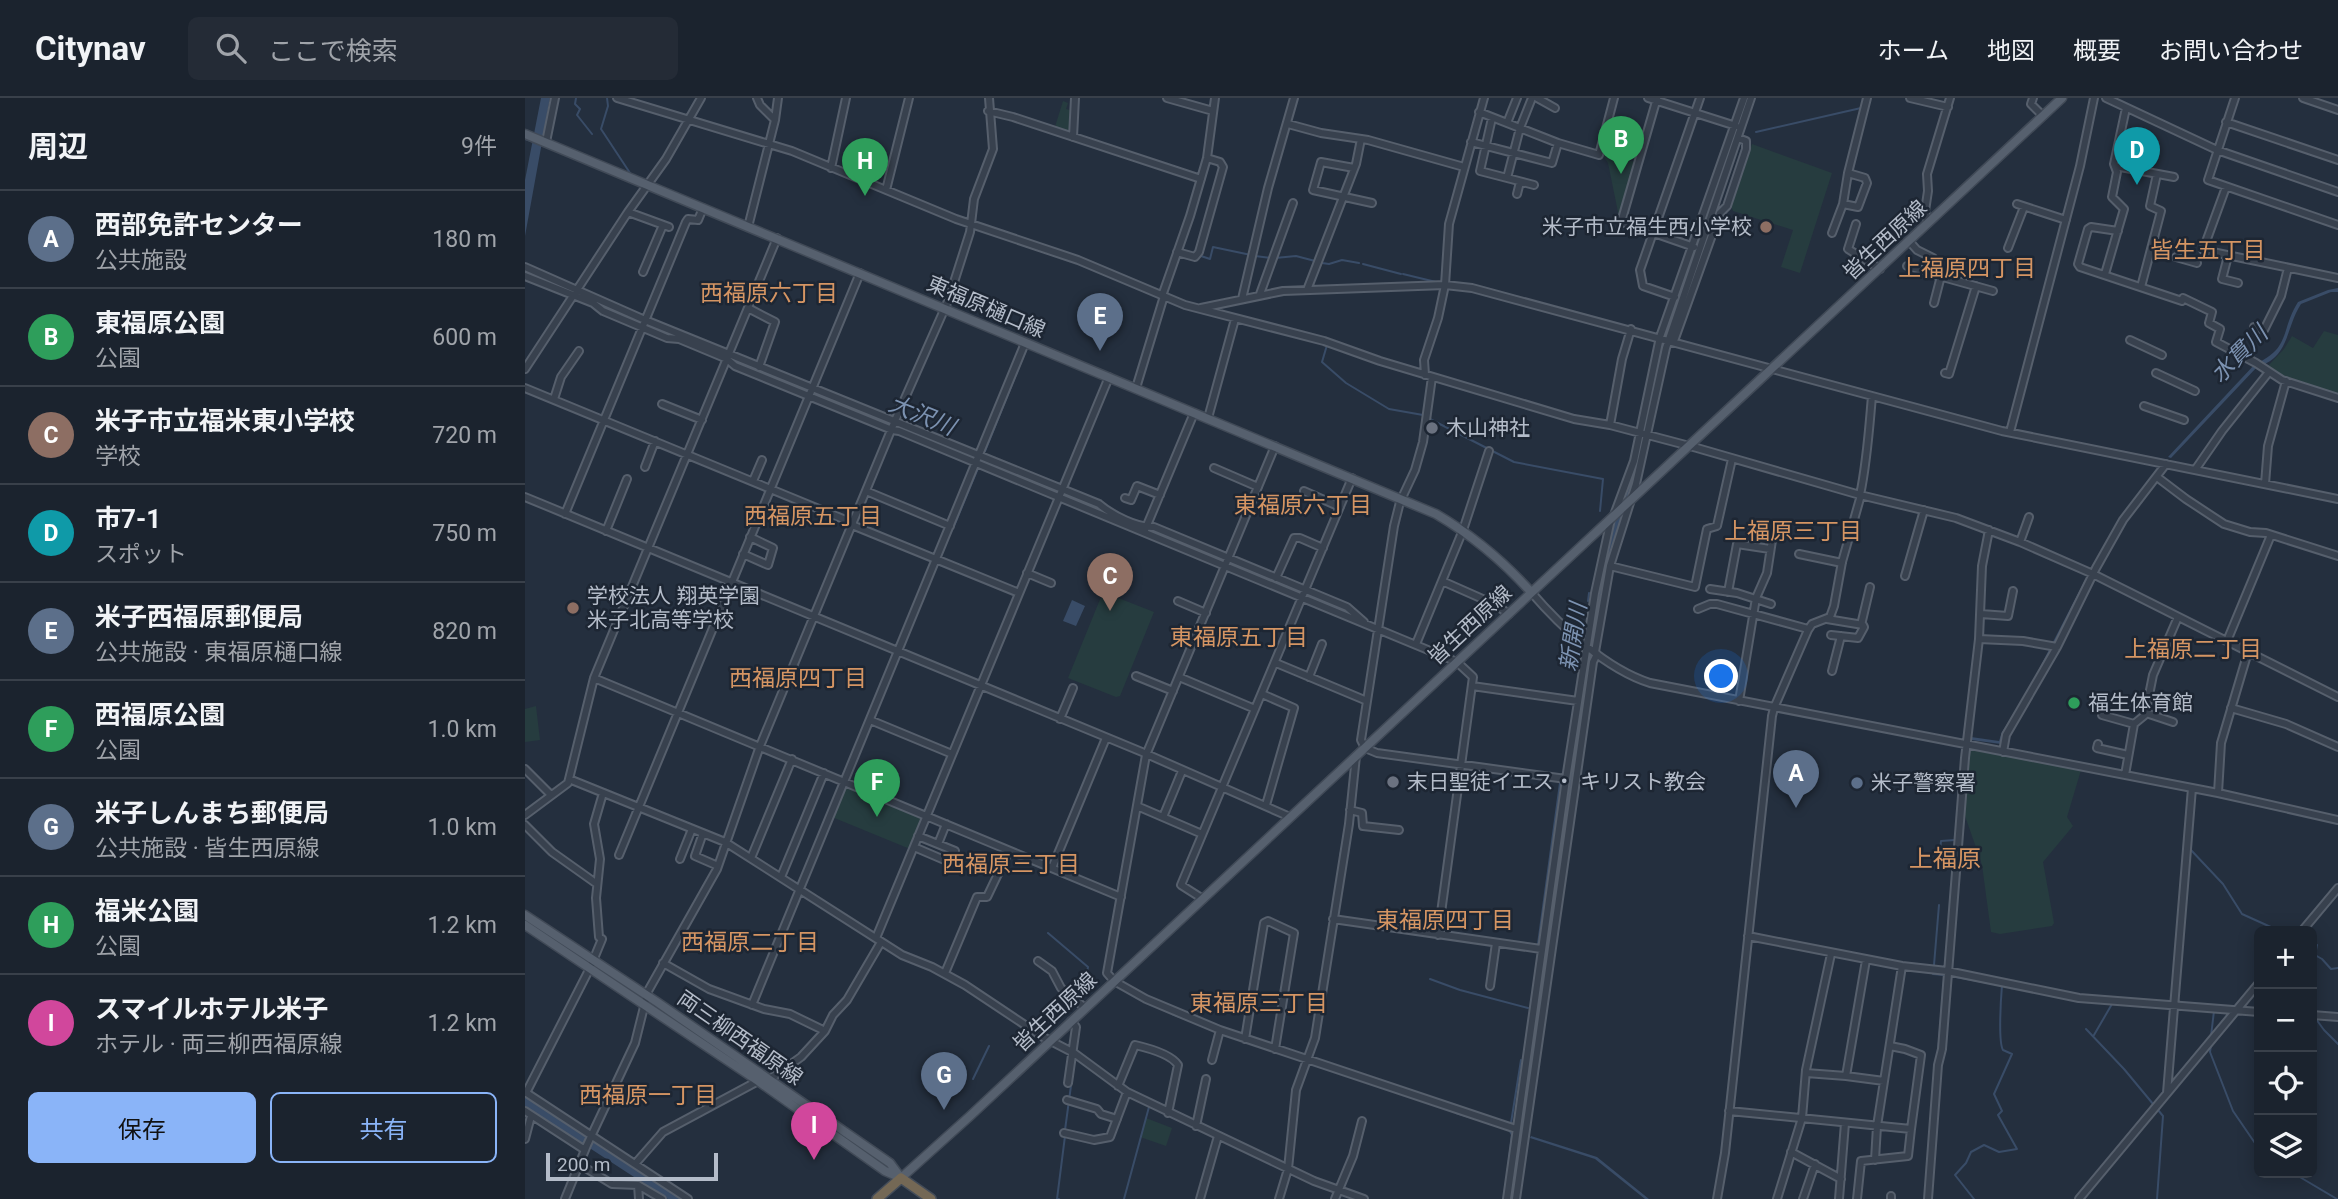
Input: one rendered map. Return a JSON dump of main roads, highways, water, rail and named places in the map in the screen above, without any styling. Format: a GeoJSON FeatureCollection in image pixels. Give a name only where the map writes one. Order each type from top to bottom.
{"type":"FeatureCollection","features":[{"type":"Feature","properties":{"kind":"highway"},"geometry":{"type":"LineString","coordinates":[[877,1199],[901,1178],[931,1199]]}},
{"type":"Feature","properties":{"kind":"main road","name":"皆生西原線"},"geometry":{"type":"LineString","coordinates":[[901,1178],[2062,98]]}},
{"type":"Feature","properties":{"kind":"main road","name":"東福原樋口線"},"geometry":{"type":"LineString","coordinates":[[525,134],[1436,514],[1486,548],[1531,592]]}},
{"type":"Feature","properties":{"kind":"main road","name":"両三柳西福原線"},"geometry":{"type":"LineString","coordinates":[[525,915],[591,965],[770,1079],[890,1163],[901,1178]]}},
{"type":"Feature","properties":{"kind":"main road","name":"両三柳西福原線"},"geometry":{"type":"LineString","coordinates":[[526,928],[591,965]]}},
{"type":"Feature","properties":{"kind":"main road","name":"両三柳西福原線"},"geometry":{"type":"LineString","coordinates":[[644,1000],[885,1171],[901,1178]]}},
{"type":"Feature","properties":{"kind":"water"},"geometry":{"type":"Polygon","coordinates":[[[541,98],[550,98],[525,236],[525,180],[541,98]]]}},
{"type":"Feature","properties":{"kind":"water"},"geometry":{"type":"Polygon","coordinates":[[[1745,98],[1749,98],[1665,342],[1636,471],[1609,556],[1571,795],[1514,1199],[1510,1199],[1602,566],[1664,332],[1745,98]]]}},
{"type":"Feature","properties":{"kind":"water"},"geometry":{"type":"Polygon","coordinates":[[[2338,288],[2338,292],[2331,292],[2301,304],[2276,356],[2257,367],[2171,458],[2168,457],[2255,364],[2280,345],[2298,302],[2338,288]]]}},
{"type":"Feature","properties":{"kind":"water"},"geometry":{"type":"Polygon","coordinates":[[[734,358],[1096,505],[1094,509],[736,364],[732,361],[734,358]]]}},
{"type":"Feature","properties":{"kind":"water"},"geometry":{"type":"Polygon","coordinates":[[[1152,529],[1324,600],[1351,612],[1350,616],[1151,533],[1152,529]]]}},
{"type":"Feature","properties":{"kind":"water"},"geometry":{"type":"Polygon","coordinates":[[[2085,580],[2087,581],[2048,659],[2003,735],[2001,744],[1971,740],[1971,737],[1999,741],[2085,580]]]}},
{"type":"Feature","properties":{"kind":"water"},"geometry":{"type":"Polygon","coordinates":[[[1072,600],[1085,606],[1076,626],[1063,621],[1072,600]]]}},
{"type":"Feature","properties":{"kind":"water"},"geometry":{"type":"Polygon","coordinates":[[[1962,750],[1947,973],[2097,1003],[1945,976],[1939,1053],[1942,1068],[1934,1158],[1924,1199],[1926,1171],[1931,1157],[1939,1068],[1937,1053],[1962,750]]]}},
{"type":"Feature","properties":{"kind":"water"},"geometry":{"type":"Polygon","coordinates":[[[1559,783],[1561,783],[1537,944],[1559,783]]]}},
{"type":"Feature","properties":{"kind":"water"},"geometry":{"type":"Polygon","coordinates":[[[1531,1136],[1597,1157],[1649,1199],[1645,1199],[1595,1159],[1530,1138],[1531,1136]]]}},
{"type":"Feature","properties":{"kind":"waterway"},"geometry":{"type":"LineString","coordinates":[[576,98],[575,104],[580,109],[577,115],[592,134]]}},
{"type":"Feature","properties":{"kind":"waterway"},"geometry":{"type":"LineString","coordinates":[[607,98],[608,106],[601,129],[630,173]]}},
{"type":"Feature","properties":{"kind":"waterway"},"geometry":{"type":"LineString","coordinates":[[1756,132],[1861,108]]}},
{"type":"Feature","properties":{"kind":"waterway"},"geometry":{"type":"LineString","coordinates":[[525,139],[534,142]]}},
{"type":"Feature","properties":{"kind":"waterway"},"geometry":{"type":"LineString","coordinates":[[1201,256],[1210,259],[1213,247],[1251,255]]}},
{"type":"Feature","properties":{"kind":"waterway"},"geometry":{"type":"LineString","coordinates":[[1255,256],[1271,258]]}},
{"type":"Feature","properties":{"kind":"waterway"},"geometry":{"type":"LineString","coordinates":[[1275,258],[1296,256],[1315,261]]}},
{"type":"Feature","properties":{"kind":"waterway"},"geometry":{"type":"LineString","coordinates":[[1322,263],[1342,260],[1359,263]]}},
{"type":"Feature","properties":{"kind":"waterway"},"geometry":{"type":"LineString","coordinates":[[1363,264],[1401,274]]}},
{"type":"Feature","properties":{"kind":"waterway"},"geometry":{"type":"LineString","coordinates":[[525,272],[543,279]]}},
{"type":"Feature","properties":{"kind":"waterway"},"geometry":{"type":"LineString","coordinates":[[1403,274],[1436,282]]}},
{"type":"Feature","properties":{"kind":"waterway"},"geometry":{"type":"LineString","coordinates":[[1327,345],[1322,362],[1346,383],[1389,409],[1423,415]]}},
{"type":"Feature","properties":{"kind":"waterway"},"geometry":{"type":"LineString","coordinates":[[985,451],[1026,350]]}},
{"type":"Feature","properties":{"kind":"waterway"},"geometry":{"type":"LineString","coordinates":[[1428,418],[1514,462],[1603,479],[1600,511]]}},
{"type":"Feature","properties":{"kind":"waterway"},"geometry":{"type":"LineString","coordinates":[[954,526],[978,468]]}},
{"type":"Feature","properties":{"kind":"waterway"},"geometry":{"type":"LineString","coordinates":[[947,539],[952,530]]}},
{"type":"Feature","properties":{"kind":"waterway","name":"新開川"},"geometry":{"type":"LineString","coordinates":[[1588,601],[1589,593]]}},
{"type":"Feature","properties":{"kind":"waterway"},"geometry":{"type":"LineString","coordinates":[[1340,856],[1344,838]]}},
{"type":"Feature","properties":{"kind":"waterway"},"geometry":{"type":"LineString","coordinates":[[1942,870],[1938,870],[1941,841],[1955,840]]}},
{"type":"Feature","properties":{"kind":"waterway"},"geometry":{"type":"LineString","coordinates":[[2190,849],[2223,884],[2242,914],[2269,926]]}},
{"type":"Feature","properties":{"kind":"waterway"},"geometry":{"type":"LineString","coordinates":[[1934,965],[1939,905]]}},
{"type":"Feature","properties":{"kind":"waterway"},"geometry":{"type":"LineString","coordinates":[[1048,933],[1088,967],[1081,1000]]}},
{"type":"Feature","properties":{"kind":"waterway"},"geometry":{"type":"LineString","coordinates":[[2317,956],[2331,969],[2338,968]]}},
{"type":"Feature","properties":{"kind":"waterway"},"geometry":{"type":"LineString","coordinates":[[1933,974],[1944,975]]}},
{"type":"Feature","properties":{"kind":"waterway"},"geometry":{"type":"LineString","coordinates":[[1430,979],[1528,1008]]}},
{"type":"Feature","properties":{"kind":"waterway"},"geometry":{"type":"LineString","coordinates":[[1974,1199],[1955,1175],[1966,1163],[1971,1152],[1984,1145],[1999,1152],[2017,1149],[1998,1115],[2002,1111],[1994,1094],[2012,1054],[2003,1050],[2001,1045],[2002,985]]}},
{"type":"Feature","properties":{"kind":"waterway"},"geometry":{"type":"LineString","coordinates":[[2094,1035],[2112,1004]]}},
{"type":"Feature","properties":{"kind":"waterway"},"geometry":{"type":"LineString","coordinates":[[2211,1036],[2214,1011]]}},
{"type":"Feature","properties":{"kind":"waterway"},"geometry":{"type":"LineString","coordinates":[[1172,1014],[1190,1021]]}},
{"type":"Feature","properties":{"kind":"waterway"},"geometry":{"type":"LineString","coordinates":[[2317,1020],[2338,1044]]}},
{"type":"Feature","properties":{"kind":"waterway"},"geometry":{"type":"LineString","coordinates":[[2086,1029],[2163,1116],[2157,1199]]}},
{"type":"Feature","properties":{"kind":"waterway"},"geometry":{"type":"LineString","coordinates":[[2211,1045],[2210,1052],[2233,1111],[2254,1142]]}},
{"type":"Feature","properties":{"kind":"waterway"},"geometry":{"type":"LineString","coordinates":[[973,1079],[989,1046]]}},
{"type":"Feature","properties":{"kind":"waterway"},"geometry":{"type":"LineString","coordinates":[[1065,1130],[1075,1056]]}},
{"type":"Feature","properties":{"kind":"waterway"},"geometry":{"type":"LineString","coordinates":[[1511,1123],[1521,1060]]}},
{"type":"Feature","properties":{"kind":"waterway"},"geometry":{"type":"LineString","coordinates":[[1317,1066],[1342,1074]]}},
{"type":"Feature","properties":{"kind":"waterway"},"geometry":{"type":"LineString","coordinates":[[1383,1088],[1405,1095]]}},
{"type":"Feature","properties":{"kind":"waterway"},"geometry":{"type":"LineString","coordinates":[[525,1100],[677,1199]]}},
{"type":"Feature","properties":{"kind":"waterway"},"geometry":{"type":"LineString","coordinates":[[1429,1103],[1449,1110]]}},
{"type":"Feature","properties":{"kind":"waterway"},"geometry":{"type":"LineString","coordinates":[[1124,1199],[1149,1107]]}},
{"type":"Feature","properties":{"kind":"waterway"},"geometry":{"type":"LineString","coordinates":[[1456,1113],[1489,1123]]}},
{"type":"Feature","properties":{"kind":"waterway"},"geometry":{"type":"LineString","coordinates":[[1504,1199],[1512,1135],[1510,1131]]}},
{"type":"Feature","properties":{"kind":"waterway"},"geometry":{"type":"LineString","coordinates":[[1059,1199],[1065,1136]]}},
{"type":"Feature","properties":{"kind":"waterway"},"geometry":{"type":"LineString","coordinates":[[2301,1178],[2337,1199]]}},
{"type":"Feature","properties":{"kind":"place","name":"東福原公園"},"geometry":{"type":"Point","coordinates":[1621,174]}},
{"type":"Feature","properties":{"kind":"place","name":"市7-1"},"geometry":{"type":"Point","coordinates":[2137,185]}},
{"type":"Feature","properties":{"kind":"place","name":"福米公園"},"geometry":{"type":"Point","coordinates":[865,196]}},
{"type":"Feature","properties":{"kind":"place","name":"米子市立福生西小学校"},"geometry":{"type":"Point","coordinates":[1766,227]}},
{"type":"Feature","properties":{"kind":"place","name":"米子西福原郵便局"},"geometry":{"type":"Point","coordinates":[1100,351]}},
{"type":"Feature","properties":{"kind":"place","name":"木山神社"},"geometry":{"type":"Point","coordinates":[1432,428]}},
{"type":"Feature","properties":{"kind":"place","name":"学校法人 翔英学園 米子北高等学校"},"geometry":{"type":"Point","coordinates":[573,608]}},
{"type":"Feature","properties":{"kind":"place","name":"米子市立福米東小学校"},"geometry":{"type":"Point","coordinates":[1110,611]}},
{"type":"Feature","properties":{"kind":"place","name":"福生体育館"},"geometry":{"type":"Point","coordinates":[2074,703]}},
{"type":"Feature","properties":{"kind":"place","name":"末日聖徒イエス・ キリスト教会"},"geometry":{"type":"Point","coordinates":[1393,782]}},
{"type":"Feature","properties":{"kind":"place","name":"米子警察署"},"geometry":{"type":"Point","coordinates":[1857,783]}},
{"type":"Feature","properties":{"kind":"place","name":"西部免許センター"},"geometry":{"type":"Point","coordinates":[1796,808]}},
{"type":"Feature","properties":{"kind":"place","name":"西福原公園"},"geometry":{"type":"Point","coordinates":[877,817]}},
{"type":"Feature","properties":{"kind":"place","name":"米子しんまち郵便局"},"geometry":{"type":"Point","coordinates":[944,1110]}},
{"type":"Feature","properties":{"kind":"place","name":"スマイルホテル米子"},"geometry":{"type":"Point","coordinates":[814,1160]}},
{"type":"Feature","properties":{"kind":"district","name":"皆生五丁目"},"geometry":{"type":"Point","coordinates":[2208,250]}},
{"type":"Feature","properties":{"kind":"district","name":"上福原四丁目"},"geometry":{"type":"Point","coordinates":[1967,268]}},
{"type":"Feature","properties":{"kind":"district","name":"西福原六丁目"},"geometry":{"type":"Point","coordinates":[769,293]}},
{"type":"Feature","properties":{"kind":"district","name":"東福原六丁目"},"geometry":{"type":"Point","coordinates":[1303,505]}},
{"type":"Feature","properties":{"kind":"district","name":"西福原五丁目"},"geometry":{"type":"Point","coordinates":[813,516]}},
{"type":"Feature","properties":{"kind":"district","name":"上福原三丁目"},"geometry":{"type":"Point","coordinates":[1793,531]}},
{"type":"Feature","properties":{"kind":"district","name":"東福原五丁目"},"geometry":{"type":"Point","coordinates":[1239,637]}},
{"type":"Feature","properties":{"kind":"district","name":"上福原二丁目"},"geometry":{"type":"Point","coordinates":[2193,649]}},
{"type":"Feature","properties":{"kind":"district","name":"西福原四丁目"},"geometry":{"type":"Point","coordinates":[798,678]}},
{"type":"Feature","properties":{"kind":"district","name":"上福原"},"geometry":{"type":"Point","coordinates":[1945,859]}},
{"type":"Feature","properties":{"kind":"district","name":"西福原三丁目"},"geometry":{"type":"Point","coordinates":[1011,864]}},
{"type":"Feature","properties":{"kind":"district","name":"東福原四丁目"},"geometry":{"type":"Point","coordinates":[1445,920]}},
{"type":"Feature","properties":{"kind":"district","name":"西福原二丁目"},"geometry":{"type":"Point","coordinates":[750,942]}},
{"type":"Feature","properties":{"kind":"district","name":"東福原三丁目"},"geometry":{"type":"Point","coordinates":[1259,1003]}},
{"type":"Feature","properties":{"kind":"district","name":"西福原一丁目"},"geometry":{"type":"Point","coordinates":[648,1095]}},
{"type":"Feature","properties":{"kind":"water label","name":"水貫川"},"geometry":{"type":"Point","coordinates":[2239,354]}},
{"type":"Feature","properties":{"kind":"water label","name":"大沢川"},"geometry":{"type":"Point","coordinates":[922,415]}}]}
